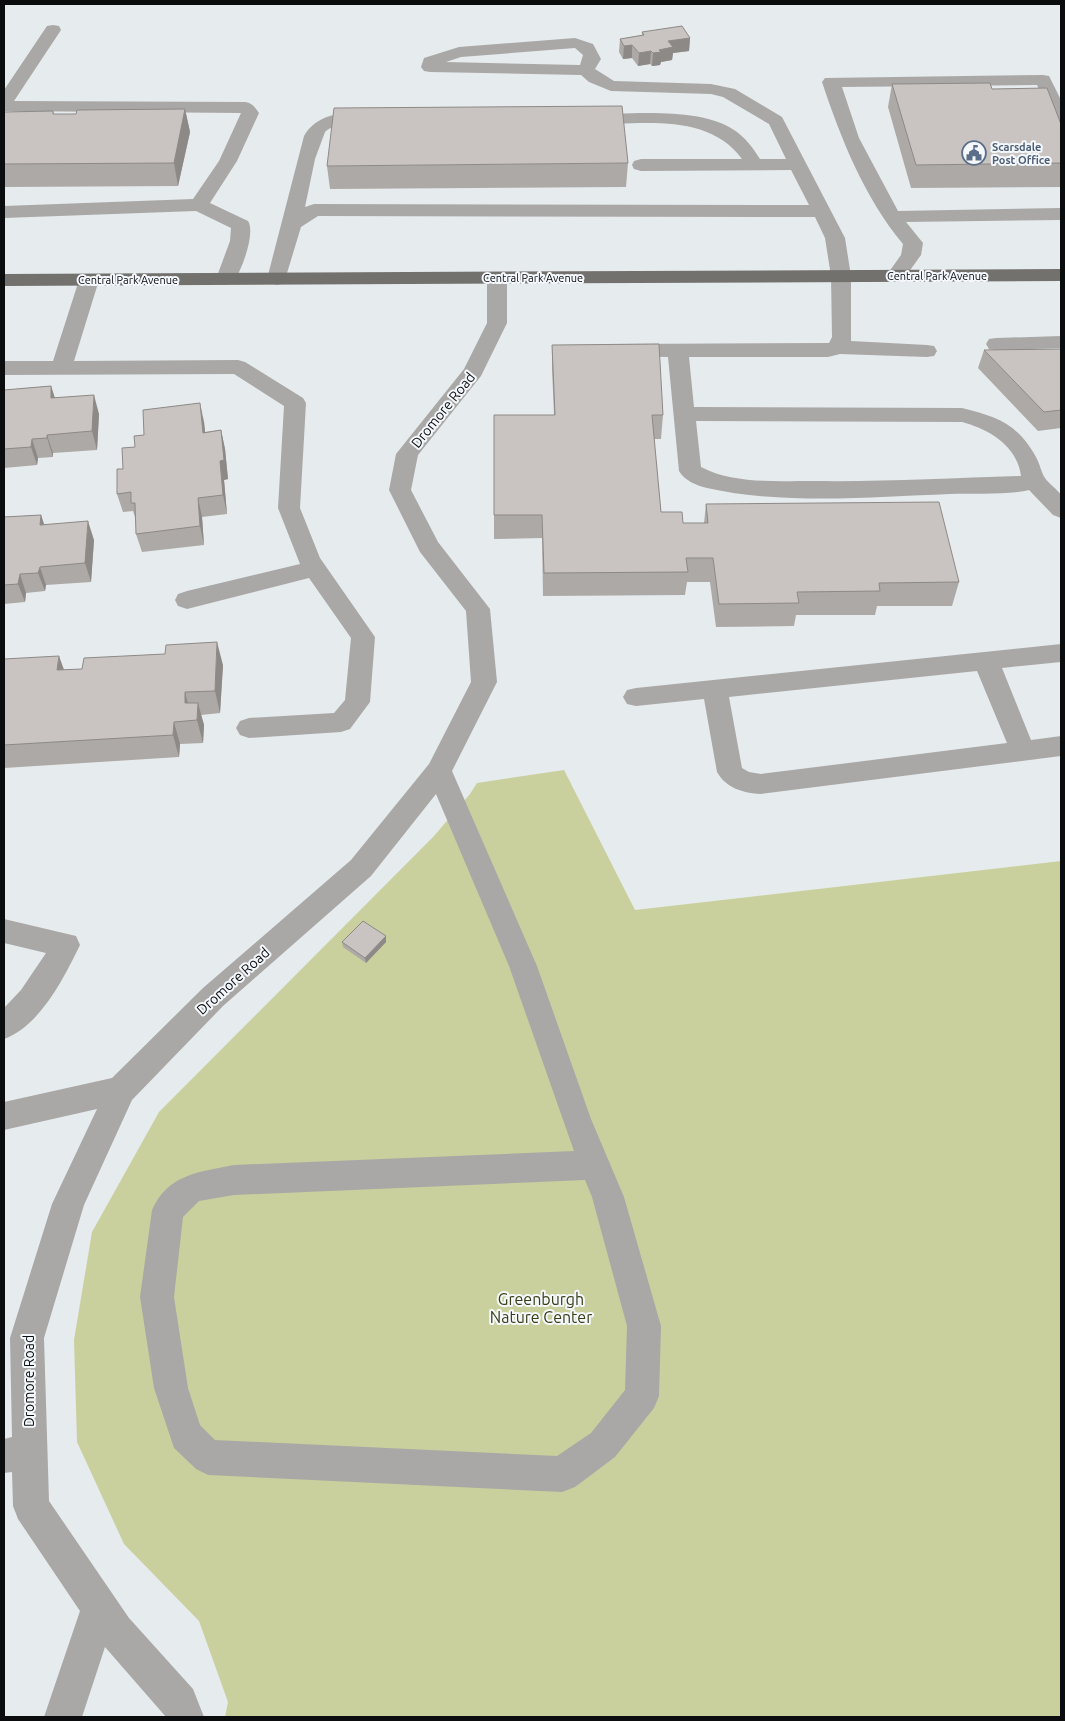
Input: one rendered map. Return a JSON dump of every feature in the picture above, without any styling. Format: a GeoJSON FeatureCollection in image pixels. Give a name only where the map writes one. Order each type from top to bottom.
{"type":"FeatureCollection","features":[{"type":"Feature","properties":{"kind":"main road","name":"Central Park Avenue"},"geometry":{"type":"LineString","coordinates":[[4,280],[1061,275]]}},
{"type":"Feature","properties":{"kind":"street"},"geometry":{"type":"LineString","coordinates":[[4,105],[53,30]]}},
{"type":"Feature","properties":{"kind":"street"},"geometry":{"type":"LineString","coordinates":[[586,70],[592,59],[590,50],[584,45],[575,42],[459,52],[430,62],[430,67],[586,70],[595,78],[611,86],[711,88],[729,93],[776,121],[835,238],[841,276],[842,337],[838,347]]}},
{"type":"Feature","properties":{"kind":"street"},"geometry":{"type":"LineString","coordinates":[[896,276],[911,255],[913,243],[891,217],[850,138],[831,82],[1043,80],[1061,119]]}},
{"type":"Feature","properties":{"kind":"street"},"geometry":{"type":"LineString","coordinates":[[4,105],[244,107],[250,113],[234,152],[215,188],[199,206]]}},
{"type":"Feature","properties":{"kind":"street"},"geometry":{"type":"LineString","coordinates":[[277,279],[308,155],[317,129],[326,123],[343,120],[392,120]]}},
{"type":"Feature","properties":{"kind":"street"},"geometry":{"type":"LineString","coordinates":[[567,120],[685,120],[702,124],[724,132],[746,151],[754,164]]}},
{"type":"Feature","properties":{"kind":"street"},"geometry":{"type":"LineString","coordinates":[[641,165],[798,164]]}},
{"type":"Feature","properties":{"kind":"street"},"geometry":{"type":"LineString","coordinates":[[4,212],[199,206],[241,225],[240,241],[226,279]]}},
{"type":"Feature","properties":{"kind":"street"},"geometry":{"type":"LineString","coordinates":[[292,224],[314,210],[821,211]]}},
{"type":"Feature","properties":{"kind":"street"},"geometry":{"type":"LineString","coordinates":[[891,217],[1061,214]]}},
{"type":"Feature","properties":{"kind":"street","name":"Dromore Road"},"geometry":{"type":"LineString","coordinates":[[185,1717],[179,1703],[116,1631],[30,1506],[17,1453],[27,1338],[68,1204],[121,1090],[213,997],[361,868],[438,771],[484,682],[478,608],[428,546],[400,490],[407,454],[474,371],[497,323],[497,278]]}},
{"type":"Feature","properties":{"kind":"street"},"geometry":{"type":"LineString","coordinates":[[61,368],[89,280]]}},
{"type":"Feature","properties":{"kind":"street"},"geometry":{"type":"LineString","coordinates":[[996,344],[1061,342]]}},
{"type":"Feature","properties":{"kind":"street"},"geometry":{"type":"LineString","coordinates":[[601,349],[828,351],[838,347],[927,351]]}},
{"type":"Feature","properties":{"kind":"street"},"geometry":{"type":"LineString","coordinates":[[678,350],[690,471],[696,477],[723,484],[780,490],[1026,483],[1033,480]]}},
{"type":"Feature","properties":{"kind":"street"},"geometry":{"type":"LineString","coordinates":[[4,368],[238,367],[295,403],[289,508],[314,569],[363,637],[357,702],[341,722],[249,728]]}},
{"type":"Feature","properties":{"kind":"street"},"geometry":{"type":"LineString","coordinates":[[684,414],[962,416],[994,425],[1004,431],[1029,463],[1033,480],[1050,496],[1061,510]]}},
{"type":"Feature","properties":{"kind":"street"},"geometry":{"type":"LineString","coordinates":[[187,600],[314,569]]}},
{"type":"Feature","properties":{"kind":"street"},"geometry":{"type":"LineString","coordinates":[[636,697],[1061,653]]}},
{"type":"Feature","properties":{"kind":"street"},"geometry":{"type":"LineString","coordinates":[[986,661],[1023,751]]}},
{"type":"Feature","properties":{"kind":"street"},"geometry":{"type":"LineString","coordinates":[[715,689],[730,772],[734,777],[747,782],[761,784],[1061,746]]}},
{"type":"Feature","properties":{"kind":"street"},"geometry":{"type":"LineString","coordinates":[[438,771],[523,966],[576,1119],[608,1197],[644,1326],[642,1396],[604,1445],[562,1474],[208,1457],[186,1436],[171,1388],[157,1297],[168,1210],[191,1188],[234,1180],[594,1165]]}},
{"type":"Feature","properties":{"kind":"street"},"geometry":{"type":"LineString","coordinates":[[4,931],[66,945],[35,997],[4,1026]]}},
{"type":"Feature","properties":{"kind":"street"},"geometry":{"type":"LineString","coordinates":[[4,1116],[121,1090]]}},
{"type":"Feature","properties":{"kind":"street"},"geometry":{"type":"LineString","coordinates":[[62,1717],[100,1607]]}},
{"type":"Feature","properties":{"kind":"green space","name":"Greenburgh Nature Center"},"geometry":{"type":"Polygon","coordinates":[[[564,770],[635,910],[1061,861],[1061,1717],[225,1717],[228,1702],[199,1621],[124,1544],[77,1442],[74,1340],[92,1232],[159,1112],[434,836],[477,783],[564,770]]]}},
{"type":"Feature","properties":{"kind":"building"},"geometry":{"type":"Polygon","coordinates":[[[682,26],[690,38],[668,41],[673,47],[659,50],[661,52],[639,53],[632,45],[624,46],[620,39],[644,35],[642,32],[682,26]]]}},
{"type":"Feature","properties":{"kind":"building"},"geometry":{"type":"Polygon","coordinates":[[[990,83],[992,89],[1047,88],[1061,124],[1061,163],[916,165],[892,84],[990,83]]]}},
{"type":"Feature","properties":{"kind":"building"},"geometry":{"type":"Polygon","coordinates":[[[622,106],[628,163],[327,166],[334,108],[622,106]]]}},
{"type":"Feature","properties":{"kind":"building"},"geometry":{"type":"Polygon","coordinates":[[[185,109],[174,163],[4,164],[4,112],[53,111],[53,114],[76,114],[77,110],[185,109]]]}},
{"type":"Feature","properties":{"kind":"building"},"geometry":{"type":"Polygon","coordinates":[[[659,344],[663,415],[652,415],[661,512],[682,512],[683,523],[708,523],[706,504],[939,502],[959,582],[879,583],[880,591],[797,592],[799,603],[719,604],[713,558],[686,558],[688,572],[544,573],[542,515],[494,515],[494,415],[555,415],[552,345],[659,344]]]}},
{"type":"Feature","properties":{"kind":"building"},"geometry":{"type":"Polygon","coordinates":[[[1061,349],[1061,410],[1044,412],[984,350],[1061,349]]]}},
{"type":"Feature","properties":{"kind":"building"},"geometry":{"type":"Polygon","coordinates":[[[51,386],[51,398],[94,395],[92,431],[47,435],[47,438],[32,439],[31,447],[4,449],[4,390],[51,386]]]}},
{"type":"Feature","properties":{"kind":"building"},"geometry":{"type":"Polygon","coordinates":[[[200,403],[203,433],[221,430],[224,460],[220,461],[223,495],[198,498],[200,526],[136,534],[135,503],[131,503],[131,492],[117,494],[117,469],[123,469],[122,448],[135,447],[134,436],[144,435],[143,410],[200,403]]]}},
{"type":"Feature","properties":{"kind":"building"},"geometry":{"type":"Polygon","coordinates":[[[41,515],[40,525],[88,521],[85,563],[40,567],[38,573],[20,574],[18,584],[4,585],[4,517],[41,515]]]}},
{"type":"Feature","properties":{"kind":"building"},"geometry":{"type":"Polygon","coordinates":[[[217,642],[215,691],[185,692],[185,703],[198,703],[197,720],[174,722],[173,735],[4,745],[4,659],[59,656],[57,670],[82,669],[84,658],[165,654],[166,645],[217,642]]]}},
{"type":"Feature","properties":{"kind":"building"},"geometry":{"type":"Polygon","coordinates":[[[363,921],[386,936],[365,958],[342,942],[363,921]]]}},
{"type":"Feature","properties":{"kind":"place","name":"Scarsdale Post Office"},"geometry":{"type":"Point","coordinates":[974,153]}}]}
